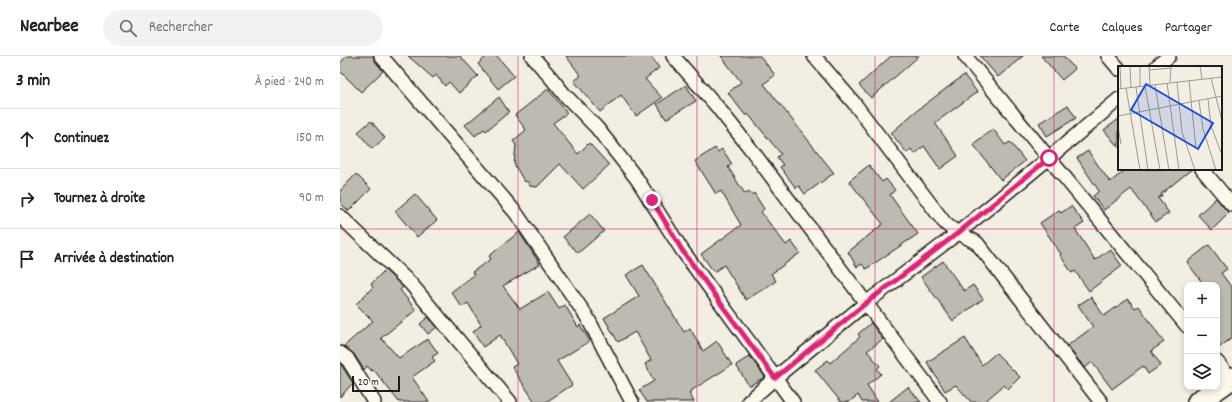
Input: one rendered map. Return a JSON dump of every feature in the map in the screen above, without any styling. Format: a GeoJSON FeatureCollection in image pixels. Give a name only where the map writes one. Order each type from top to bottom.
{"type":"FeatureCollection","features":[{"type":"Feature","properties":{"kind":"highway"},"geometry":{"type":"LineString","coordinates":[[1198,402],[1231,378]]}},
{"type":"Feature","properties":{"kind":"street"},"geometry":{"type":"LineString","coordinates":[[380,56],[516,212],[587,316],[632,402]]}},
{"type":"Feature","properties":{"kind":"street"},"geometry":{"type":"LineString","coordinates":[[532,56],[568,98],[597,128],[637,179],[652,200],[682,250],[793,402]]}},
{"type":"Feature","properties":{"kind":"street"},"geometry":{"type":"LineString","coordinates":[[673,56],[715,104],[940,402]]}},
{"type":"Feature","properties":{"kind":"street"},"geometry":{"type":"LineString","coordinates":[[814,56],[854,103],[944,222],[958,233],[977,243],[1101,402]]}},
{"type":"Feature","properties":{"kind":"street"},"geometry":{"type":"LineString","coordinates":[[965,56],[1184,322]]}},
{"type":"Feature","properties":{"kind":"street"},"geometry":{"type":"LineString","coordinates":[[1108,56],[1118,68]]}},
{"type":"Feature","properties":{"kind":"street"},"geometry":{"type":"LineString","coordinates":[[1157,66],[1169,56]]}},
{"type":"Feature","properties":{"kind":"street"},"geometry":{"type":"LineString","coordinates":[[748,402],[866,303],[958,233],[1118,100]]}},
{"type":"Feature","properties":{"kind":"street"},"geometry":{"type":"LineString","coordinates":[[1203,170],[1232,205]]}},
{"type":"Feature","properties":{"kind":"street"},"geometry":{"type":"LineString","coordinates":[[340,216],[411,284],[510,402]]}},
{"type":"Feature","properties":{"kind":"street"},"geometry":{"type":"LineString","coordinates":[[340,353],[347,358],[374,402]]}},
{"type":"Feature","properties":{"kind":"street"},"geometry":{"type":"LineString","coordinates":[[1220,365],[1231,378]]}},
{"type":"Feature","properties":{"kind":"building"},"geometry":{"type":"Polygon","coordinates":[[[347,56],[373,56],[383,71],[361,92],[340,71],[340,63],[347,56]]]}},
{"type":"Feature","properties":{"kind":"building"},"geometry":{"type":"Polygon","coordinates":[[[408,56],[460,56],[478,76],[459,93],[449,82],[445,86],[436,75],[433,78],[408,56]]]}},
{"type":"Feature","properties":{"kind":"building"},"geometry":{"type":"Polygon","coordinates":[[[487,56],[497,56],[514,76],[498,89],[478,64],[487,56]]]}},
{"type":"Feature","properties":{"kind":"building"},"geometry":{"type":"Polygon","coordinates":[[[566,56],[651,56],[659,68],[645,79],[662,98],[636,116],[621,95],[600,112],[574,81],[581,76],[566,56]]]}},
{"type":"Feature","properties":{"kind":"building"},"geometry":{"type":"Polygon","coordinates":[[[721,56],[760,56],[775,75],[764,84],[834,173],[805,194],[799,186],[796,188],[780,167],[783,165],[777,157],[781,154],[748,114],[746,116],[728,93],[741,82],[721,56]]]}},
{"type":"Feature","properties":{"kind":"building"},"geometry":{"type":"Polygon","coordinates":[[[891,56],[919,56],[871,98],[859,85],[891,56]]]}},
{"type":"Feature","properties":{"kind":"building"},"geometry":{"type":"Polygon","coordinates":[[[980,56],[1023,56],[998,77],[980,56]]]}},
{"type":"Feature","properties":{"kind":"building"},"geometry":{"type":"Polygon","coordinates":[[[1041,56],[1063,56],[1075,69],[1062,80],[1041,56]]]}},
{"type":"Feature","properties":{"kind":"building"},"geometry":{"type":"Polygon","coordinates":[[[964,75],[977,92],[935,123],[958,156],[940,169],[924,146],[915,154],[911,149],[907,153],[891,133],[915,112],[964,75]]]}},
{"type":"Feature","properties":{"kind":"building"},"geometry":{"type":"Polygon","coordinates":[[[686,85],[696,101],[666,119],[657,104],[686,85]]]}},
{"type":"Feature","properties":{"kind":"building"},"geometry":{"type":"Polygon","coordinates":[[[548,89],[567,113],[553,123],[578,154],[589,143],[609,165],[583,189],[560,164],[537,187],[530,186],[528,182],[524,181],[514,164],[516,145],[513,141],[526,130],[515,115],[548,89]]]}},
{"type":"Feature","properties":{"kind":"building"},"geometry":{"type":"Polygon","coordinates":[[[499,97],[509,112],[486,131],[484,129],[475,136],[465,125],[499,97]]]}},
{"type":"Feature","properties":{"kind":"building"},"geometry":{"type":"Polygon","coordinates":[[[1068,105],[1076,118],[1047,136],[1039,123],[1068,105]]]}},
{"type":"Feature","properties":{"kind":"building"},"geometry":{"type":"Polygon","coordinates":[[[1118,120],[1118,147],[1104,130],[1118,120]]]}},
{"type":"Feature","properties":{"kind":"building"},"geometry":{"type":"Polygon","coordinates":[[[371,121],[385,138],[372,149],[358,132],[371,121]]]}},
{"type":"Feature","properties":{"kind":"building"},"geometry":{"type":"Polygon","coordinates":[[[993,129],[1005,145],[1010,142],[1025,161],[1001,180],[973,144],[993,129]]]}},
{"type":"Feature","properties":{"kind":"building"},"geometry":{"type":"Polygon","coordinates":[[[715,148],[718,152],[722,149],[732,164],[728,167],[745,194],[750,192],[752,195],[754,193],[764,209],[761,212],[786,245],[791,241],[800,253],[771,274],[776,281],[746,300],[724,265],[714,272],[701,254],[741,225],[721,191],[716,194],[695,161],[715,148]]]}},
{"type":"Feature","properties":{"kind":"building"},"geometry":{"type":"Polygon","coordinates":[[[1088,151],[1110,182],[1126,170],[1191,170],[1158,198],[1169,213],[1156,222],[1131,189],[1104,210],[1093,196],[1099,191],[1077,158],[1088,151]]]}},
{"type":"Feature","properties":{"kind":"building"},"geometry":{"type":"Polygon","coordinates":[[[869,165],[882,182],[886,179],[895,190],[890,195],[918,234],[866,269],[862,264],[857,267],[848,252],[883,224],[849,181],[869,165]]]}},
{"type":"Feature","properties":{"kind":"building"},"geometry":{"type":"Polygon","coordinates":[[[356,174],[371,189],[349,211],[340,203],[340,191],[356,174]]]}},
{"type":"Feature","properties":{"kind":"building"},"geometry":{"type":"Polygon","coordinates":[[[415,194],[437,220],[417,237],[395,211],[415,194]]]}},
{"type":"Feature","properties":{"kind":"building"},"geometry":{"type":"Polygon","coordinates":[[[1216,198],[1229,213],[1212,230],[1198,215],[1216,198]]]}},
{"type":"Feature","properties":{"kind":"building"},"geometry":{"type":"Polygon","coordinates":[[[1071,206],[1084,223],[1075,229],[1095,260],[1110,249],[1122,266],[1089,291],[1075,271],[1072,273],[1040,223],[1059,210],[1061,213],[1071,206]]]}},
{"type":"Feature","properties":{"kind":"building"},"geometry":{"type":"Polygon","coordinates":[[[590,214],[604,231],[578,253],[563,237],[590,214]]]}},
{"type":"Feature","properties":{"kind":"building"},"geometry":{"type":"Polygon","coordinates":[[[519,232],[540,264],[503,286],[520,309],[548,292],[559,309],[565,305],[578,327],[580,325],[590,341],[557,361],[572,385],[546,402],[535,402],[512,367],[517,364],[500,335],[483,347],[473,332],[481,325],[468,303],[462,307],[451,292],[474,275],[472,272],[491,259],[489,256],[519,232]]]}},
{"type":"Feature","properties":{"kind":"building"},"geometry":{"type":"Polygon","coordinates":[[[1209,245],[1227,269],[1221,273],[1232,288],[1232,338],[1220,347],[1220,282],[1202,282],[1187,262],[1209,245]]]}},
{"type":"Feature","properties":{"kind":"building"},"geometry":{"type":"Polygon","coordinates":[[[943,261],[964,291],[973,285],[983,299],[953,321],[921,277],[943,261]]]}},
{"type":"Feature","properties":{"kind":"building"},"geometry":{"type":"Polygon","coordinates":[[[643,265],[684,332],[690,328],[703,351],[717,341],[732,365],[692,390],[689,393],[694,402],[647,402],[639,390],[654,381],[645,364],[651,360],[635,332],[618,342],[604,318],[639,296],[626,275],[643,265]]]}},
{"type":"Feature","properties":{"kind":"building"},"geometry":{"type":"Polygon","coordinates":[[[385,270],[403,287],[400,290],[416,310],[381,338],[399,358],[428,339],[438,353],[432,357],[435,361],[412,377],[429,402],[399,402],[374,370],[372,371],[367,366],[364,370],[354,354],[344,346],[373,321],[356,304],[373,287],[371,284],[385,270]]]}},
{"type":"Feature","properties":{"kind":"building"},"geometry":{"type":"Polygon","coordinates":[[[1091,297],[1104,316],[1128,299],[1135,308],[1139,306],[1164,342],[1151,351],[1161,365],[1148,374],[1143,366],[1112,389],[1092,362],[1085,368],[1067,346],[1093,327],[1078,305],[1091,297]]]}},
{"type":"Feature","properties":{"kind":"building"},"geometry":{"type":"Polygon","coordinates":[[[428,317],[437,327],[428,334],[420,324],[428,317]]]}},
{"type":"Feature","properties":{"kind":"building"},"geometry":{"type":"Polygon","coordinates":[[[871,323],[883,339],[867,351],[880,366],[877,369],[881,374],[867,385],[878,402],[862,402],[858,395],[849,402],[841,402],[815,370],[828,360],[830,363],[860,337],[858,334],[871,323]]]}},
{"type":"Feature","properties":{"kind":"building"},"geometry":{"type":"Polygon","coordinates":[[[965,338],[982,365],[996,353],[1020,377],[1008,389],[1004,385],[984,402],[971,402],[956,385],[945,391],[927,362],[965,338]]]}},
{"type":"Feature","properties":{"kind":"building"},"geometry":{"type":"Polygon","coordinates":[[[750,356],[765,377],[749,386],[736,365],[750,356]]]}},
{"type":"Feature","properties":{"kind":"building"},"geometry":{"type":"Polygon","coordinates":[[[340,363],[353,383],[340,397],[340,363]]]}},
{"type":"Feature","properties":{"kind":"building"},"geometry":{"type":"Polygon","coordinates":[[[908,387],[921,402],[889,402],[908,387]]]}},
{"type":"Feature","properties":{"kind":"route"},"geometry":{"type":"LineString","coordinates":[[652,200],[682,250],[775,378],[866,303],[958,233],[1049,158]]}}]}
